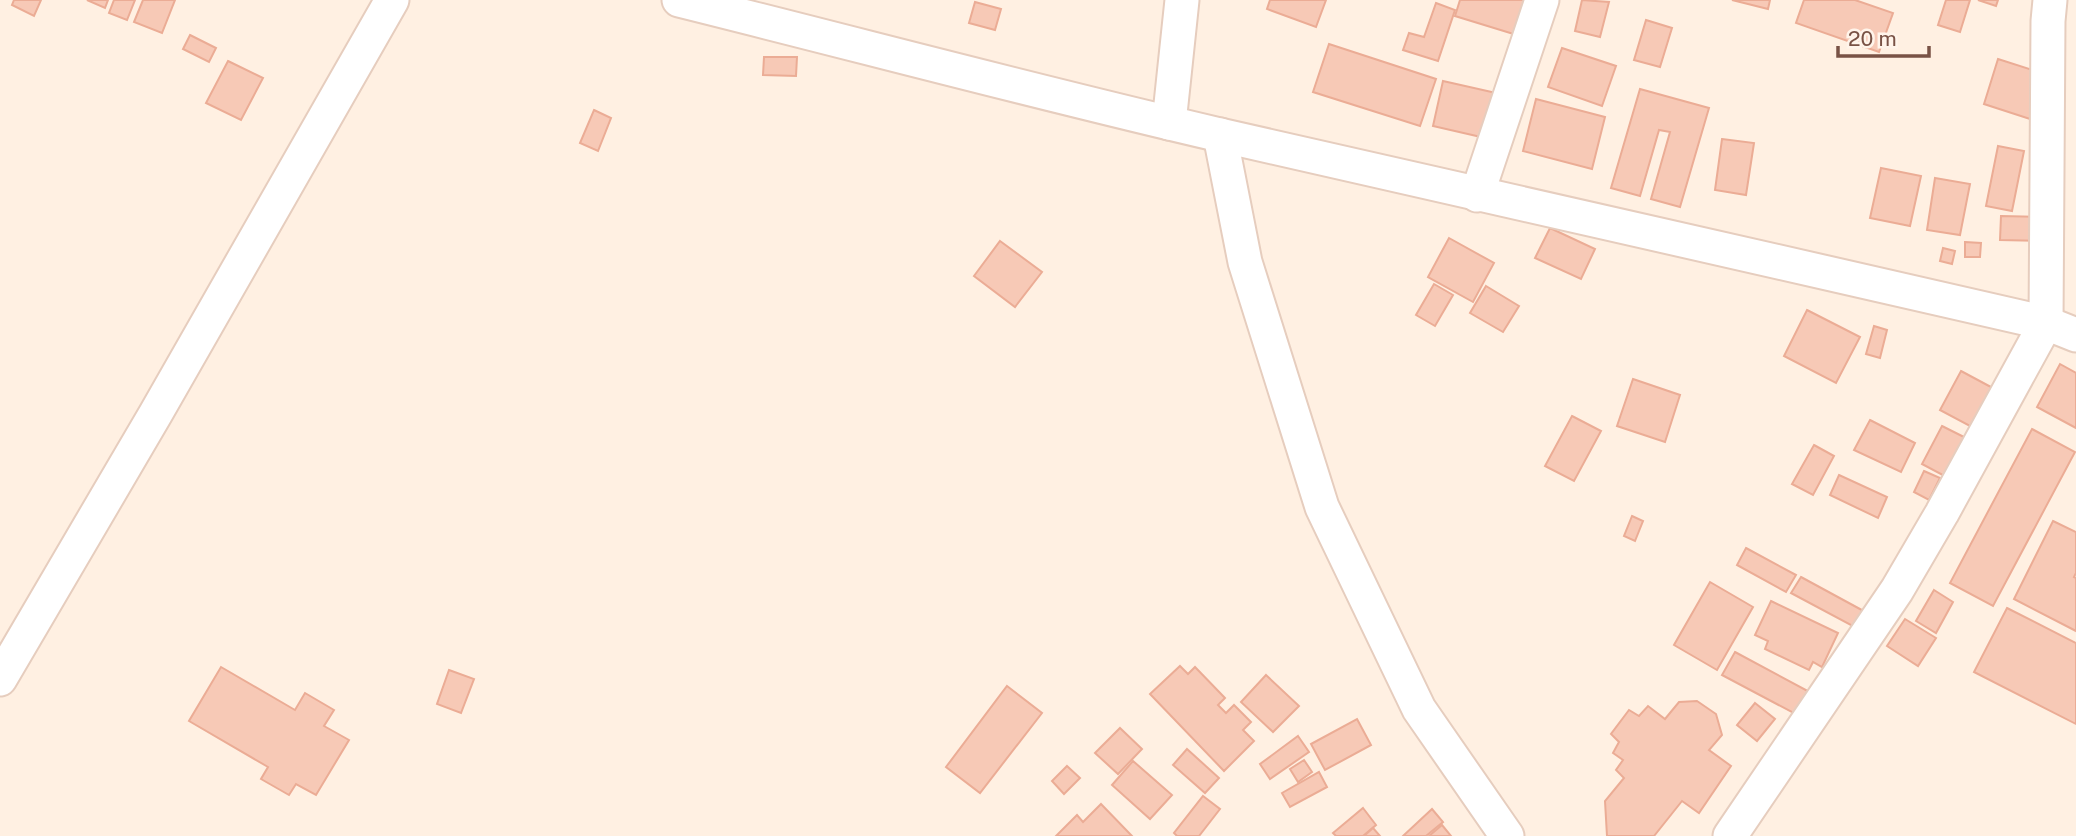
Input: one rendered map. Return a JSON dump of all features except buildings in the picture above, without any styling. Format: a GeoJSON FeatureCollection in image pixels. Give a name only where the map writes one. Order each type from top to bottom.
{"type":"FeatureCollection","features":[{"type":"Feature","properties":{"kind":"street"},"geometry":{"type":"LineString","coordinates":[[0,679],[156,413],[392,0]]}},
{"type":"Feature","properties":{"kind":"street"},"geometry":{"type":"LineString","coordinates":[[680,0],[1169,123],[1477,195],[1823,271],[2061,329]]}},
{"type":"Feature","properties":{"kind":"street"},"geometry":{"type":"LineString","coordinates":[[1169,123],[1182,0]]}},
{"type":"Feature","properties":{"kind":"street"},"geometry":{"type":"LineString","coordinates":[[1477,195],[1542,0]]}},
{"type":"Feature","properties":{"kind":"street"},"geometry":{"type":"LineString","coordinates":[[1730,836],[1897,590],[1942,513],[2061,329],[2048,35],[2050,0]]}},
{"type":"Feature","properties":{"kind":"street"},"geometry":{"type":"LineString","coordinates":[[1220,135],[1245,262],[1322,507],[1419,709],[1507,836]]}}]}
